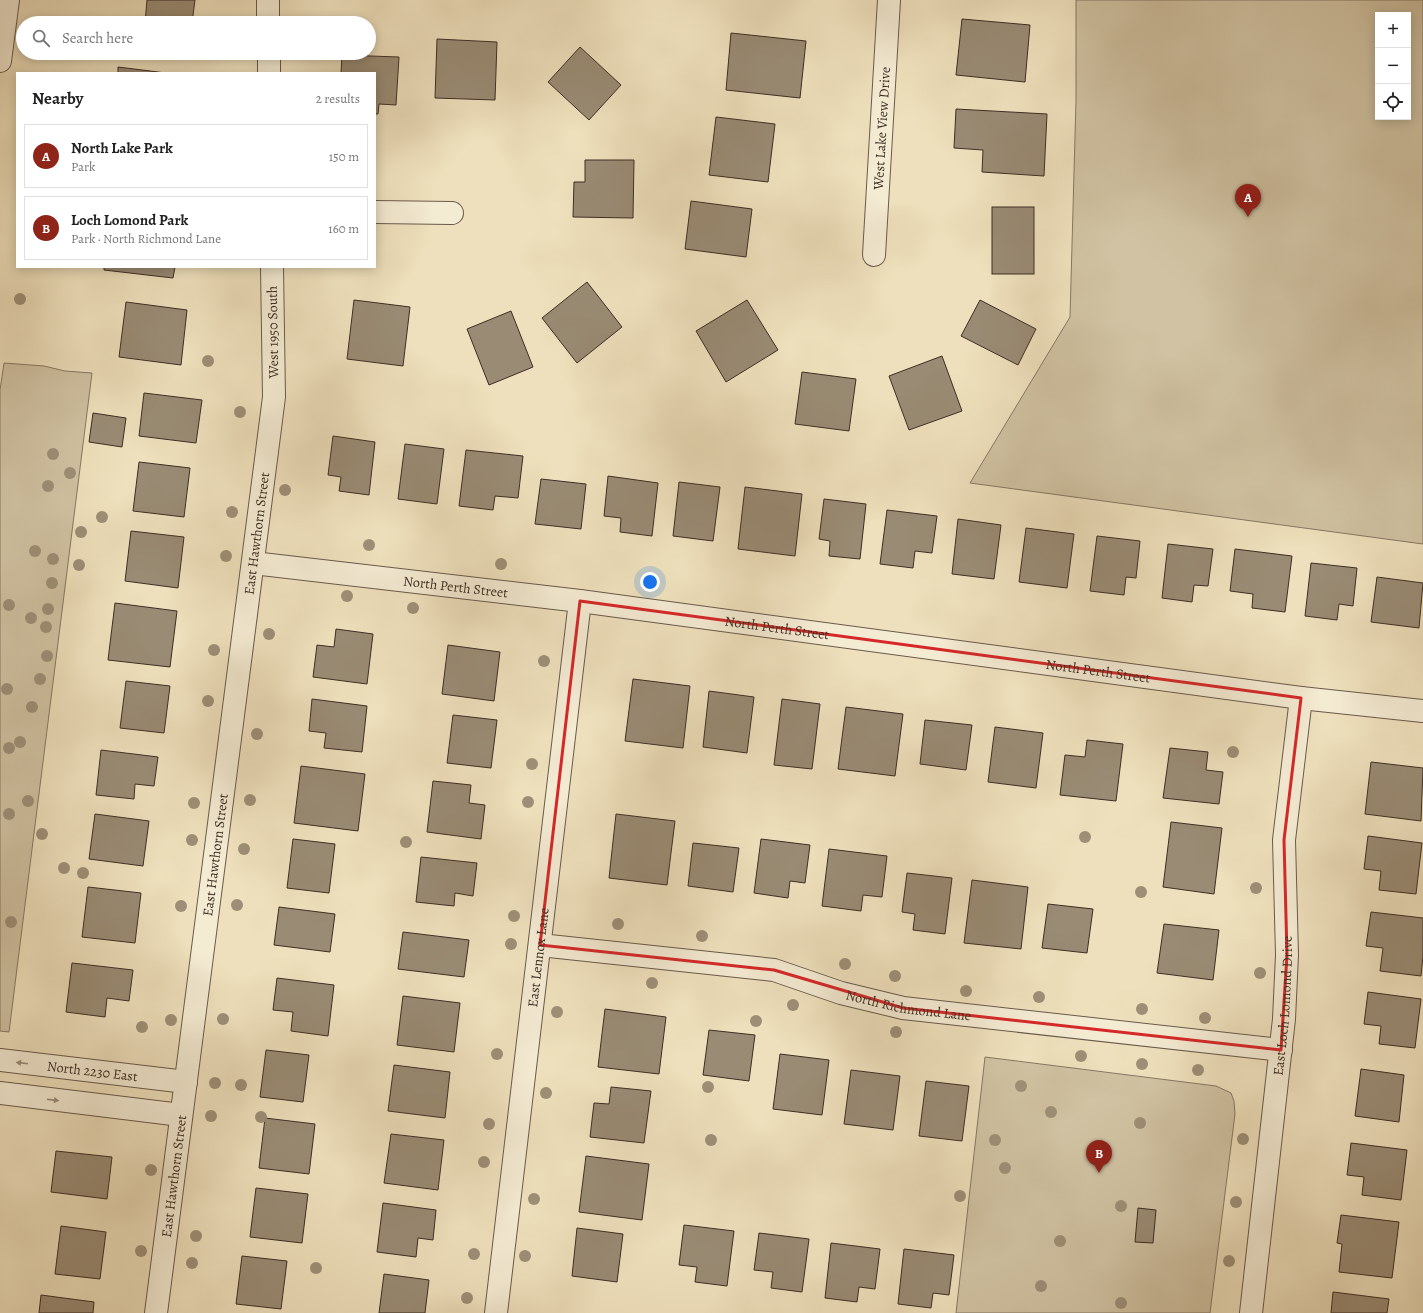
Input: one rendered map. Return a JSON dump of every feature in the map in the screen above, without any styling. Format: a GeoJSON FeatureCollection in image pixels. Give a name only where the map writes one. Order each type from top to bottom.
{"type":"FeatureCollection","features":[{"type":"Feature","properties":{"kind":"street"},"geometry":{"type":"LineString","coordinates":[[0,61],[8,0]]}},
{"type":"Feature","properties":{"kind":"street"},"geometry":{"type":"LineString","coordinates":[[268,0],[268,16]]}},
{"type":"Feature","properties":{"kind":"street","name":"West Lake View Drive"},"geometry":{"type":"LineString","coordinates":[[874,255],[889,0]]}},
{"type":"Feature","properties":{"kind":"street"},"geometry":{"type":"LineString","coordinates":[[269,60],[269,72]]}},
{"type":"Feature","properties":{"kind":"street"},"geometry":{"type":"LineString","coordinates":[[376,212],[452,214]]}},
{"type":"Feature","properties":{"kind":"street","name":"West 1950 South"},"geometry":{"type":"LineString","coordinates":[[272,268],[274,397]]}},
{"type":"Feature","properties":{"kind":"street","name":"East Hawthorn Street"},"geometry":{"type":"LineString","coordinates":[[156,1313],[274,397]]}},
{"type":"Feature","properties":{"kind":"street","name":"North Perth Street"},"geometry":{"type":"LineString","coordinates":[[253,563],[580,602],[1301,698],[1423,711]]}},
{"type":"Feature","properties":{"kind":"street","name":"East Lennox Lane"},"geometry":{"type":"LineString","coordinates":[[496,1313],[580,602]]}},
{"type":"Feature","properties":{"kind":"street","name":"East Loch Lomond Drive"},"geometry":{"type":"LineString","coordinates":[[1251,1313],[1284,1019],[1286,955],[1284,840],[1301,698]]}},
{"type":"Feature","properties":{"kind":"street","name":"North Richmond Lane"},"geometry":{"type":"LineString","coordinates":[[540,945],[774,970],[841,992],[902,1008],[1280,1050]]}},
{"type":"Feature","properties":{"kind":"street","name":"North 2230 East"},"geometry":{"type":"LineString","coordinates":[[0,1060],[186,1082]]}},
{"type":"Feature","properties":{"kind":"street"},"geometry":{"type":"LineString","coordinates":[[0,1094],[181,1115]]}},
{"type":"Feature","properties":{"kind":"highlighted area"},"geometry":{"type":"Polygon","coordinates":[[[580,601],[1301,698],[1284,840],[1287,955],[1281,1050],[903,1008],[774,970],[540,945],[580,601]]]}},
{"type":"Feature","properties":{"kind":"shaded area"},"geometry":{"type":"Polygon","coordinates":[[[1076,0],[1423,0],[1423,544],[970,483],[1070,317],[1076,101],[1076,0]]]}},
{"type":"Feature","properties":{"kind":"shaded area"},"geometry":{"type":"Polygon","coordinates":[[[4,363],[44,366],[65,371],[92,373],[9,1032],[0,1031],[0,390],[4,363]]]}},
{"type":"Feature","properties":{"kind":"shaded area"},"geometry":{"type":"Polygon","coordinates":[[[985,1057],[1216,1086],[1231,1093],[1234,1101],[1235,1114],[1210,1313],[956,1313],[985,1057]]]}},
{"type":"Feature","properties":{"kind":"building"},"geometry":{"type":"Polygon","coordinates":[[[147,0],[195,0],[193,16],[146,16],[147,0]]]}},
{"type":"Feature","properties":{"kind":"building"},"geometry":{"type":"Polygon","coordinates":[[[962,19],[1030,25],[1025,82],[956,75],[962,19]]]}},
{"type":"Feature","properties":{"kind":"building"},"geometry":{"type":"Polygon","coordinates":[[[731,33],[806,41],[800,98],[726,90],[731,33]]]}},
{"type":"Feature","properties":{"kind":"building"},"geometry":{"type":"Polygon","coordinates":[[[437,39],[497,42],[495,100],[435,98],[437,39]]]}},
{"type":"Feature","properties":{"kind":"building"},"geometry":{"type":"Polygon","coordinates":[[[580,47],[621,85],[589,120],[548,82],[580,47]]]}},
{"type":"Feature","properties":{"kind":"building"},"geometry":{"type":"Polygon","coordinates":[[[376,56],[399,57],[396,105],[379,104],[378,114],[376,114],[376,72],[341,72],[342,60],[376,60],[376,56]]]}},
{"type":"Feature","properties":{"kind":"building"},"geometry":{"type":"Polygon","coordinates":[[[118,67],[158,72],[118,72],[118,67]]]}},
{"type":"Feature","properties":{"kind":"building"},"geometry":{"type":"Polygon","coordinates":[[[956,109],[1047,114],[1044,176],[982,172],[983,150],[954,148],[956,109]]]}},
{"type":"Feature","properties":{"kind":"building"},"geometry":{"type":"Polygon","coordinates":[[[716,117],[775,124],[768,182],[709,175],[716,117]]]}},
{"type":"Feature","properties":{"kind":"building"},"geometry":{"type":"Polygon","coordinates":[[[585,160],[634,160],[633,218],[573,217],[574,182],[585,182],[585,160]]]}},
{"type":"Feature","properties":{"kind":"building"},"geometry":{"type":"Polygon","coordinates":[[[691,201],[752,209],[746,257],[685,249],[691,201]]]}},
{"type":"Feature","properties":{"kind":"building"},"geometry":{"type":"Polygon","coordinates":[[[992,207],[1034,207],[1034,274],[992,274],[992,207]]]}},
{"type":"Feature","properties":{"kind":"building"},"geometry":{"type":"Polygon","coordinates":[[[104,268],[175,268],[173,278],[104,270],[104,268]]]}},
{"type":"Feature","properties":{"kind":"building"},"geometry":{"type":"Polygon","coordinates":[[[587,282],[622,327],[577,363],[542,318],[587,282]]]}},
{"type":"Feature","properties":{"kind":"building"},"geometry":{"type":"Polygon","coordinates":[[[354,300],[410,307],[403,366],[347,359],[354,300]]]}},
{"type":"Feature","properties":{"kind":"building"},"geometry":{"type":"Polygon","coordinates":[[[747,300],[778,350],[726,382],[696,331],[747,300]]]}},
{"type":"Feature","properties":{"kind":"building"},"geometry":{"type":"Polygon","coordinates":[[[980,300],[1036,329],[1018,365],[961,336],[980,300]]]}},
{"type":"Feature","properties":{"kind":"building"},"geometry":{"type":"Polygon","coordinates":[[[126,302],[187,310],[181,365],[119,357],[126,302]]]}},
{"type":"Feature","properties":{"kind":"building"},"geometry":{"type":"Polygon","coordinates":[[[511,311],[533,367],[489,385],[467,329],[511,311]]]}},
{"type":"Feature","properties":{"kind":"building"},"geometry":{"type":"Polygon","coordinates":[[[942,356],[962,411],[909,430],[889,376],[942,356]]]}},
{"type":"Feature","properties":{"kind":"building"},"geometry":{"type":"Polygon","coordinates":[[[802,372],[856,379],[849,431],[795,424],[802,372]]]}},
{"type":"Feature","properties":{"kind":"building"},"geometry":{"type":"Polygon","coordinates":[[[144,393],[202,400],[196,443],[139,436],[144,393]]]}},
{"type":"Feature","properties":{"kind":"building"},"geometry":{"type":"Polygon","coordinates":[[[93,413],[126,418],[122,447],[89,442],[93,413]]]}},
{"type":"Feature","properties":{"kind":"building"},"geometry":{"type":"Polygon","coordinates":[[[333,436],[375,442],[369,495],[339,491],[341,477],[328,475],[333,436]]]}},
{"type":"Feature","properties":{"kind":"building"},"geometry":{"type":"Polygon","coordinates":[[[405,444],[444,449],[437,504],[398,499],[405,444]]]}},
{"type":"Feature","properties":{"kind":"building"},"geometry":{"type":"Polygon","coordinates":[[[466,450],[523,456],[518,498],[495,496],[493,510],[459,506],[466,450]]]}},
{"type":"Feature","properties":{"kind":"building"},"geometry":{"type":"Polygon","coordinates":[[[139,462],[190,468],[184,517],[133,511],[139,462]]]}},
{"type":"Feature","properties":{"kind":"building"},"geometry":{"type":"Polygon","coordinates":[[[608,476],[658,483],[652,536],[620,532],[621,518],[604,516],[608,476]]]}},
{"type":"Feature","properties":{"kind":"building"},"geometry":{"type":"Polygon","coordinates":[[[541,479],[586,484],[581,529],[535,524],[541,479]]]}},
{"type":"Feature","properties":{"kind":"building"},"geometry":{"type":"Polygon","coordinates":[[[679,482],[720,487],[713,541],[673,536],[679,482]]]}},
{"type":"Feature","properties":{"kind":"building"},"geometry":{"type":"Polygon","coordinates":[[[745,487],[802,494],[795,556],[738,549],[745,487]]]}},
{"type":"Feature","properties":{"kind":"building"},"geometry":{"type":"Polygon","coordinates":[[[824,499],[866,504],[860,559],[829,556],[830,541],[819,539],[824,499]]]}},
{"type":"Feature","properties":{"kind":"building"},"geometry":{"type":"Polygon","coordinates":[[[887,510],[937,516],[932,553],[915,551],[913,568],[880,564],[887,510]]]}},
{"type":"Feature","properties":{"kind":"building"},"geometry":{"type":"Polygon","coordinates":[[[958,519],[1001,525],[994,579],[952,574],[958,519]]]}},
{"type":"Feature","properties":{"kind":"building"},"geometry":{"type":"Polygon","coordinates":[[[1026,528],[1074,534],[1067,588],[1019,582],[1026,528]]]}},
{"type":"Feature","properties":{"kind":"building"},"geometry":{"type":"Polygon","coordinates":[[[131,531],[184,537],[178,588],[125,581],[131,531]]]}},
{"type":"Feature","properties":{"kind":"building"},"geometry":{"type":"Polygon","coordinates":[[[1097,536],[1140,541],[1136,578],[1126,577],[1124,595],[1090,591],[1097,536]]]}},
{"type":"Feature","properties":{"kind":"building"},"geometry":{"type":"Polygon","coordinates":[[[1168,544],[1213,549],[1208,586],[1194,585],[1192,602],[1162,598],[1168,544]]]}},
{"type":"Feature","properties":{"kind":"building"},"geometry":{"type":"Polygon","coordinates":[[[1235,549],[1292,556],[1285,612],[1252,608],[1253,594],[1230,591],[1235,549]]]}},
{"type":"Feature","properties":{"kind":"building"},"geometry":{"type":"Polygon","coordinates":[[[1311,563],[1357,568],[1353,606],[1339,604],[1337,620],[1305,616],[1311,563]]]}},
{"type":"Feature","properties":{"kind":"building"},"geometry":{"type":"Polygon","coordinates":[[[1377,577],[1423,583],[1419,628],[1371,622],[1377,577]]]}},
{"type":"Feature","properties":{"kind":"building"},"geometry":{"type":"Polygon","coordinates":[[[115,603],[177,611],[170,667],[108,660],[115,603]]]}},
{"type":"Feature","properties":{"kind":"building"},"geometry":{"type":"Polygon","coordinates":[[[336,629],[373,634],[367,684],[313,677],[317,645],[334,647],[336,629]]]}},
{"type":"Feature","properties":{"kind":"building"},"geometry":{"type":"Polygon","coordinates":[[[448,645],[500,652],[494,701],[442,694],[448,645]]]}},
{"type":"Feature","properties":{"kind":"building"},"geometry":{"type":"Polygon","coordinates":[[[633,679],[690,686],[683,748],[625,741],[633,679]]]}},
{"type":"Feature","properties":{"kind":"building"},"geometry":{"type":"Polygon","coordinates":[[[126,681],[170,686],[164,733],[120,728],[126,681]]]}},
{"type":"Feature","properties":{"kind":"building"},"geometry":{"type":"Polygon","coordinates":[[[709,691],[754,697],[747,753],[703,747],[709,691]]]}},
{"type":"Feature","properties":{"kind":"building"},"geometry":{"type":"Polygon","coordinates":[[[312,699],[367,706],[362,752],[324,748],[326,733],[309,731],[312,699]]]}},
{"type":"Feature","properties":{"kind":"building"},"geometry":{"type":"Polygon","coordinates":[[[782,699],[820,704],[812,769],[774,765],[782,699]]]}},
{"type":"Feature","properties":{"kind":"building"},"geometry":{"type":"Polygon","coordinates":[[[846,707],[903,714],[895,776],[838,769],[846,707]]]}},
{"type":"Feature","properties":{"kind":"building"},"geometry":{"type":"Polygon","coordinates":[[[453,715],[497,720],[491,768],[447,763],[453,715]]]}},
{"type":"Feature","properties":{"kind":"building"},"geometry":{"type":"Polygon","coordinates":[[[925,720],[972,725],[966,770],[920,764],[925,720]]]}},
{"type":"Feature","properties":{"kind":"building"},"geometry":{"type":"Polygon","coordinates":[[[995,727],[1043,733],[1036,788],[988,782],[995,727]]]}},
{"type":"Feature","properties":{"kind":"building"},"geometry":{"type":"Polygon","coordinates":[[[1087,740],[1123,744],[1116,801],[1060,795],[1065,755],[1085,757],[1087,740]]]}},
{"type":"Feature","properties":{"kind":"building"},"geometry":{"type":"Polygon","coordinates":[[[1170,748],[1208,752],[1206,770],[1223,772],[1219,804],[1163,798],[1170,748]]]}},
{"type":"Feature","properties":{"kind":"building"},"geometry":{"type":"Polygon","coordinates":[[[101,750],[158,757],[154,786],[135,784],[134,799],[96,795],[101,750]]]}},
{"type":"Feature","properties":{"kind":"building"},"geometry":{"type":"Polygon","coordinates":[[[1371,762],[1423,768],[1421,821],[1365,814],[1371,762]]]}},
{"type":"Feature","properties":{"kind":"building"},"geometry":{"type":"Polygon","coordinates":[[[301,766],[365,774],[358,831],[294,823],[301,766]]]}},
{"type":"Feature","properties":{"kind":"building"},"geometry":{"type":"Polygon","coordinates":[[[433,781],[471,785],[469,803],[485,805],[481,839],[427,832],[433,781]]]}},
{"type":"Feature","properties":{"kind":"building"},"geometry":{"type":"Polygon","coordinates":[[[95,814],[149,821],[143,866],[89,859],[95,814]]]}},
{"type":"Feature","properties":{"kind":"building"},"geometry":{"type":"Polygon","coordinates":[[[616,814],[675,821],[667,885],[609,878],[616,814]]]}},
{"type":"Feature","properties":{"kind":"building"},"geometry":{"type":"Polygon","coordinates":[[[1171,822],[1222,828],[1214,894],[1163,887],[1171,822]]]}},
{"type":"Feature","properties":{"kind":"building"},"geometry":{"type":"Polygon","coordinates":[[[1368,836],[1422,843],[1416,894],[1379,890],[1381,871],[1364,869],[1368,836]]]}},
{"type":"Feature","properties":{"kind":"building"},"geometry":{"type":"Polygon","coordinates":[[[293,839],[335,844],[329,893],[287,888],[293,839]]]}},
{"type":"Feature","properties":{"kind":"building"},"geometry":{"type":"Polygon","coordinates":[[[761,839],[810,845],[805,883],[790,881],[788,898],[754,893],[761,839]]]}},
{"type":"Feature","properties":{"kind":"building"},"geometry":{"type":"Polygon","coordinates":[[[693,843],[739,848],[733,892],[688,886],[693,843]]]}},
{"type":"Feature","properties":{"kind":"building"},"geometry":{"type":"Polygon","coordinates":[[[829,849],[887,856],[882,897],[863,895],[861,911],[822,906],[829,849]]]}},
{"type":"Feature","properties":{"kind":"building"},"geometry":{"type":"Polygon","coordinates":[[[421,857],[477,863],[473,896],[455,893],[454,906],[416,902],[421,857]]]}},
{"type":"Feature","properties":{"kind":"building"},"geometry":{"type":"Polygon","coordinates":[[[907,873],[952,878],[945,934],[913,930],[915,914],[902,912],[907,873]]]}},
{"type":"Feature","properties":{"kind":"building"},"geometry":{"type":"Polygon","coordinates":[[[972,880],[1028,887],[1021,949],[964,943],[972,880]]]}},
{"type":"Feature","properties":{"kind":"building"},"geometry":{"type":"Polygon","coordinates":[[[88,887],[141,893],[135,943],[82,937],[88,887]]]}},
{"type":"Feature","properties":{"kind":"building"},"geometry":{"type":"Polygon","coordinates":[[[1048,904],[1093,909],[1087,953],[1042,948],[1048,904]]]}},
{"type":"Feature","properties":{"kind":"building"},"geometry":{"type":"Polygon","coordinates":[[[279,907],[335,914],[330,952],[274,945],[279,907]]]}},
{"type":"Feature","properties":{"kind":"building"},"geometry":{"type":"Polygon","coordinates":[[[1371,912],[1423,918],[1423,956],[1421,976],[1380,971],[1383,948],[1366,946],[1371,912]]]}},
{"type":"Feature","properties":{"kind":"building"},"geometry":{"type":"Polygon","coordinates":[[[1164,924],[1219,930],[1213,980],[1157,973],[1164,924]]]}},
{"type":"Feature","properties":{"kind":"building"},"geometry":{"type":"Polygon","coordinates":[[[403,932],[469,940],[464,977],[398,969],[403,932]]]}},
{"type":"Feature","properties":{"kind":"building"},"geometry":{"type":"Polygon","coordinates":[[[72,963],[133,970],[129,1001],[107,998],[105,1017],[66,1012],[72,963]]]}},
{"type":"Feature","properties":{"kind":"building"},"geometry":{"type":"Polygon","coordinates":[[[277,978],[334,985],[328,1036],[291,1031],[293,1012],[273,1010],[277,978]]]}},
{"type":"Feature","properties":{"kind":"building"},"geometry":{"type":"Polygon","coordinates":[[[1368,992],[1421,999],[1415,1048],[1379,1044],[1381,1026],[1364,1024],[1368,992]]]}},
{"type":"Feature","properties":{"kind":"building"},"geometry":{"type":"Polygon","coordinates":[[[403,996],[460,1003],[454,1052],[397,1045],[403,996]]]}},
{"type":"Feature","properties":{"kind":"building"},"geometry":{"type":"Polygon","coordinates":[[[605,1009],[666,1017],[659,1074],[598,1067],[605,1009]]]}},
{"type":"Feature","properties":{"kind":"building"},"geometry":{"type":"Polygon","coordinates":[[[709,1030],[755,1035],[749,1081],[703,1075],[709,1030]]]}},
{"type":"Feature","properties":{"kind":"building"},"geometry":{"type":"Polygon","coordinates":[[[266,1050],[309,1055],[303,1102],[260,1097],[266,1050]]]}},
{"type":"Feature","properties":{"kind":"building"},"geometry":{"type":"Polygon","coordinates":[[[780,1054],[829,1060],[822,1115],[773,1109],[780,1054]]]}},
{"type":"Feature","properties":{"kind":"building"},"geometry":{"type":"Polygon","coordinates":[[[394,1065],[450,1072],[445,1118],[388,1111],[394,1065]]]}},
{"type":"Feature","properties":{"kind":"building"},"geometry":{"type":"Polygon","coordinates":[[[1361,1069],[1404,1075],[1399,1122],[1355,1116],[1361,1069]]]}},
{"type":"Feature","properties":{"kind":"building"},"geometry":{"type":"Polygon","coordinates":[[[851,1070],[900,1076],[893,1130],[844,1124],[851,1070]]]}},
{"type":"Feature","properties":{"kind":"building"},"geometry":{"type":"Polygon","coordinates":[[[926,1081],[969,1086],[962,1141],[919,1136],[926,1081]]]}},
{"type":"Feature","properties":{"kind":"building"},"geometry":{"type":"Polygon","coordinates":[[[611,1087],[651,1091],[644,1143],[590,1137],[594,1103],[609,1104],[611,1087]]]}},
{"type":"Feature","properties":{"kind":"building"},"geometry":{"type":"Polygon","coordinates":[[[265,1118],[315,1124],[309,1174],[259,1168],[265,1118]]]}},
{"type":"Feature","properties":{"kind":"building"},"geometry":{"type":"Polygon","coordinates":[[[391,1134],[444,1140],[438,1190],[384,1183],[391,1134]]]}},
{"type":"Feature","properties":{"kind":"building"},"geometry":{"type":"Polygon","coordinates":[[[1351,1143],[1407,1150],[1401,1200],[1362,1195],[1364,1177],[1347,1175],[1351,1143]]]}},
{"type":"Feature","properties":{"kind":"building"},"geometry":{"type":"Polygon","coordinates":[[[56,1151],[112,1157],[107,1199],[51,1192],[56,1151]]]}},
{"type":"Feature","properties":{"kind":"building"},"geometry":{"type":"Polygon","coordinates":[[[586,1156],[649,1164],[642,1220],[579,1212],[586,1156]]]}},
{"type":"Feature","properties":{"kind":"building"},"geometry":{"type":"Polygon","coordinates":[[[256,1188],[308,1194],[302,1243],[250,1237],[256,1188]]]}},
{"type":"Feature","properties":{"kind":"building"},"geometry":{"type":"Polygon","coordinates":[[[383,1203],[436,1210],[433,1240],[418,1238],[416,1257],[377,1252],[383,1203]]]}},
{"type":"Feature","properties":{"kind":"building"},"geometry":{"type":"Polygon","coordinates":[[[1138,1208],[1156,1210],[1153,1243],[1135,1242],[1138,1208]]]}},
{"type":"Feature","properties":{"kind":"building"},"geometry":{"type":"Polygon","coordinates":[[[1341,1215],[1399,1222],[1392,1278],[1339,1272],[1342,1244],[1337,1243],[1341,1215]]]}},
{"type":"Feature","properties":{"kind":"building"},"geometry":{"type":"Polygon","coordinates":[[[684,1225],[734,1231],[727,1286],[695,1282],[697,1267],[679,1265],[684,1225]]]}},
{"type":"Feature","properties":{"kind":"building"},"geometry":{"type":"Polygon","coordinates":[[[61,1226],[106,1232],[100,1279],[55,1274],[61,1226]]]}},
{"type":"Feature","properties":{"kind":"building"},"geometry":{"type":"Polygon","coordinates":[[[577,1228],[623,1234],[617,1282],[572,1276],[577,1228]]]}},
{"type":"Feature","properties":{"kind":"building"},"geometry":{"type":"Polygon","coordinates":[[[759,1233],[809,1239],[802,1292],[771,1288],[773,1272],[754,1270],[759,1233]]]}},
{"type":"Feature","properties":{"kind":"building"},"geometry":{"type":"Polygon","coordinates":[[[831,1243],[880,1249],[875,1289],[859,1287],[857,1302],[825,1298],[831,1243]]]}},
{"type":"Feature","properties":{"kind":"building"},"geometry":{"type":"Polygon","coordinates":[[[904,1249],[954,1255],[949,1295],[933,1293],[931,1308],[898,1304],[904,1249]]]}},
{"type":"Feature","properties":{"kind":"building"},"geometry":{"type":"Polygon","coordinates":[[[242,1256],[287,1261],[281,1309],[236,1304],[242,1256]]]}},
{"type":"Feature","properties":{"kind":"building"},"geometry":{"type":"Polygon","coordinates":[[[384,1274],[429,1280],[425,1313],[379,1313],[384,1274]]]}},
{"type":"Feature","properties":{"kind":"building"},"geometry":{"type":"Polygon","coordinates":[[[1333,1292],[1389,1299],[1387,1313],[1331,1313],[1333,1292]]]}},
{"type":"Feature","properties":{"kind":"building"},"geometry":{"type":"Polygon","coordinates":[[[41,1295],[94,1302],[93,1313],[39,1313],[41,1295]]]}},
{"type":"Feature","properties":{"kind":"place","name":"North Lake Park"},"geometry":{"type":"Point","coordinates":[1248,217]}},
{"type":"Feature","properties":{"kind":"place","name":"Loch Lomond Park"},"geometry":{"type":"Point","coordinates":[1099,1173]}}]}
